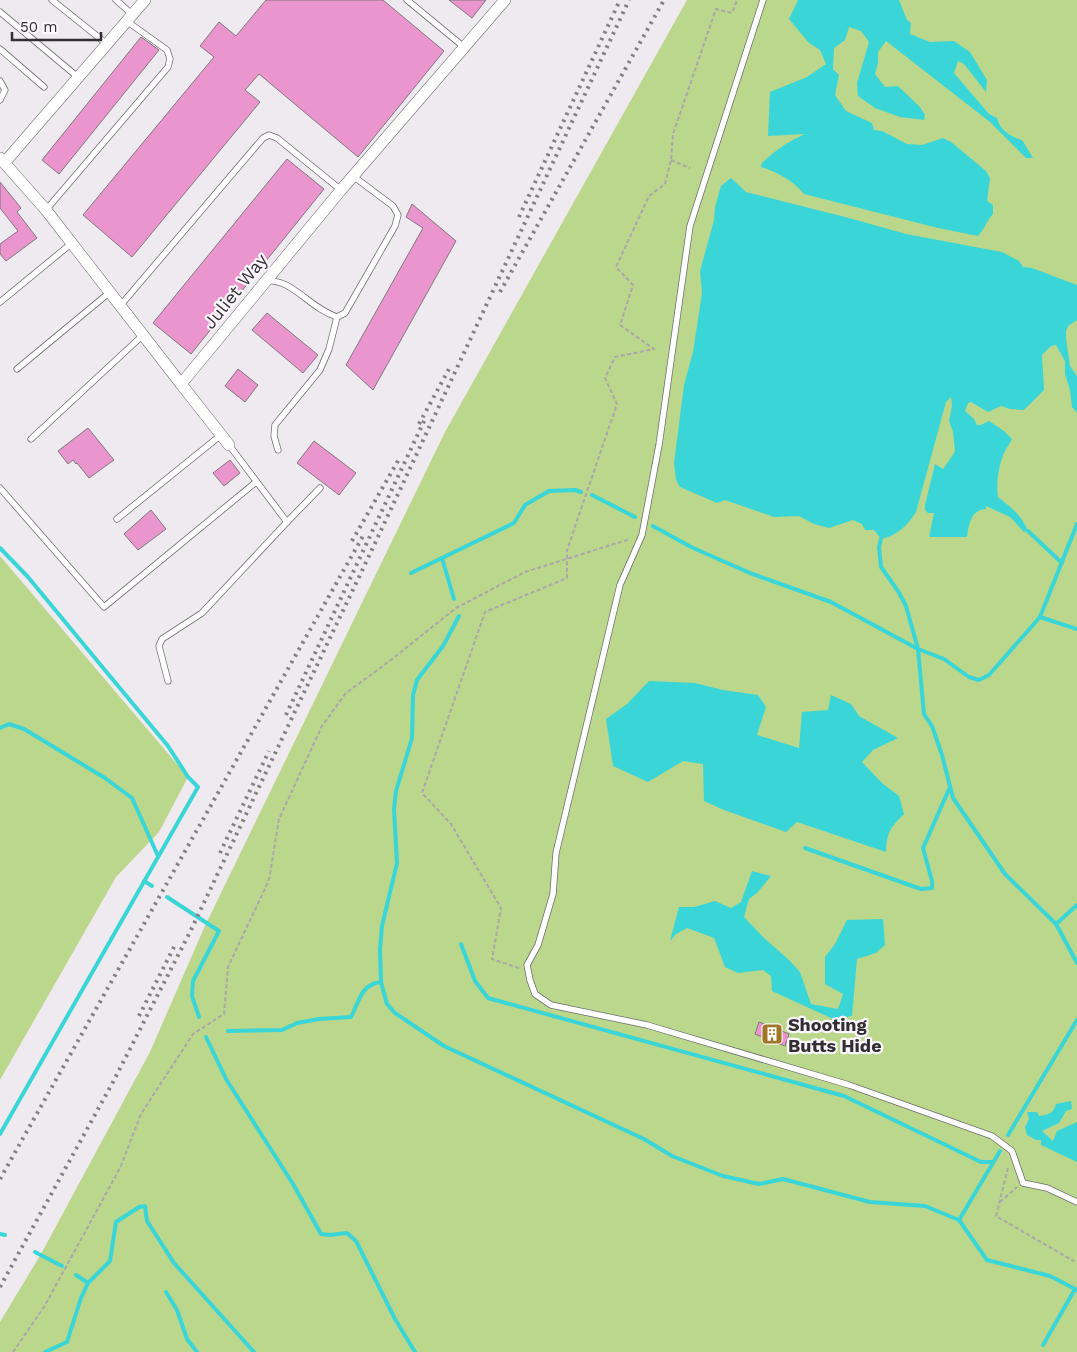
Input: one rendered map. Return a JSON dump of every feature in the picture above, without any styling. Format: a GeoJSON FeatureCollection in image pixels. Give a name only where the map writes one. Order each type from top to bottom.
{"type":"FeatureCollection","features":[{"type":"Feature","properties":{"kind":"street"},"geometry":{"type":"LineString","coordinates":[[145,0],[79,78],[2,160],[46,210],[229,445]]}},
{"type":"Feature","properties":{"kind":"street","name":"Juliet Way"},"geometry":{"type":"LineString","coordinates":[[181,384],[341,190],[505,0]]}},
{"type":"Feature","properties":{"kind":"lane"},"geometry":{"type":"LineString","coordinates":[[52,0],[108,44]]}},
{"type":"Feature","properties":{"kind":"lane"},"geometry":{"type":"LineString","coordinates":[[46,210],[168,68],[170,58],[167,50],[130,18],[116,0]]}},
{"type":"Feature","properties":{"kind":"lane"},"geometry":{"type":"LineString","coordinates":[[407,0],[464,47]]}},
{"type":"Feature","properties":{"kind":"lane"},"geometry":{"type":"LineString","coordinates":[[763,0],[690,226],[659,445],[642,535],[620,585],[556,853],[553,894],[538,945],[527,965],[528,971],[535,994],[552,1005],[647,1025],[849,1086],[992,1136],[1012,1151],[1022,1183],[1047,1188],[1077,1202]]}},
{"type":"Feature","properties":{"kind":"lane"},"geometry":{"type":"LineString","coordinates":[[0,12],[79,78]]}},
{"type":"Feature","properties":{"kind":"lane"},"geometry":{"type":"LineString","coordinates":[[0,49],[44,87]]}},
{"type":"Feature","properties":{"kind":"lane"},"geometry":{"type":"LineString","coordinates":[[0,81],[5,90],[0,100]]}},
{"type":"Feature","properties":{"kind":"lane"},"geometry":{"type":"LineString","coordinates":[[120,306],[263,138],[269,135],[277,138],[341,190]]}},
{"type":"Feature","properties":{"kind":"lane"},"geometry":{"type":"LineString","coordinates":[[278,450],[274,436],[275,426],[320,370],[329,349],[337,317],[345,313],[395,226],[398,215],[393,206],[353,176]]}},
{"type":"Feature","properties":{"kind":"lane"},"geometry":{"type":"LineString","coordinates":[[0,302],[72,243]]}},
{"type":"Feature","properties":{"kind":"lane"},"geometry":{"type":"LineString","coordinates":[[267,280],[286,285],[316,307],[337,317]]}},
{"type":"Feature","properties":{"kind":"lane"},"geometry":{"type":"LineString","coordinates":[[17,369],[110,292]]}},
{"type":"Feature","properties":{"kind":"lane"},"geometry":{"type":"LineString","coordinates":[[31,439],[143,335]]}},
{"type":"Feature","properties":{"kind":"lane"},"geometry":{"type":"LineString","coordinates":[[118,519],[221,435]]}},
{"type":"Feature","properties":{"kind":"lane"},"geometry":{"type":"LineString","coordinates":[[229,445],[287,522]]}},
{"type":"Feature","properties":{"kind":"lane"},"geometry":{"type":"LineString","coordinates":[[0,488],[104,607],[256,482]]}},
{"type":"Feature","properties":{"kind":"lane"},"geometry":{"type":"LineString","coordinates":[[168,681],[159,646],[162,639],[202,613],[320,488]]}},
{"type":"Feature","properties":{"kind":"path"},"geometry":{"type":"LineString","coordinates":[[528,971],[492,959],[501,908],[451,824],[422,792],[485,612],[567,578],[567,550],[617,404],[605,378],[615,357],[654,350],[620,325],[633,284],[616,267],[649,196],[665,184],[671,160],[673,134],[716,9],[732,13],[737,0]]}},
{"type":"Feature","properties":{"kind":"path"},"geometry":{"type":"LineString","coordinates":[[671,160],[690,168]]}},
{"type":"Feature","properties":{"kind":"path"},"geometry":{"type":"LineString","coordinates":[[13,1352],[44,1307],[120,1168],[141,1114],[193,1034],[224,1014],[228,967],[269,880],[279,819],[322,726],[346,693],[456,608],[525,572],[642,535]]}},
{"type":"Feature","properties":{"kind":"path"},"geometry":{"type":"LineString","coordinates":[[1012,1151],[996,1216],[1077,1263]]}},
{"type":"Feature","properties":{"kind":"path"},"geometry":{"type":"LineString","coordinates":[[1000,1202],[1022,1183]]}},
{"type":"Feature","properties":{"kind":"green space"},"geometry":{"type":"Polygon","coordinates":[[[687,0],[1077,0],[1077,1352],[0,1352],[0,1322],[41,1254],[150,1052],[204,928],[445,432],[687,0]]]}},
{"type":"Feature","properties":{"kind":"green space"},"geometry":{"type":"Polygon","coordinates":[[[0,556],[188,777],[159,832],[116,877],[0,1080],[0,556]]]}},
{"type":"Feature","properties":{"kind":"water"},"geometry":{"type":"Polygon","coordinates":[[[798,0],[899,0],[907,20],[911,23],[910,34],[930,42],[954,41],[970,52],[987,80],[986,92],[964,64],[958,61],[954,73],[989,114],[997,118],[1003,129],[1013,137],[1022,140],[1033,158],[1026,158],[990,122],[886,41],[878,52],[875,74],[885,87],[898,86],[920,107],[925,115],[924,120],[900,117],[875,108],[858,96],[857,83],[869,42],[861,31],[849,27],[845,40],[834,48],[833,69],[839,75],[835,95],[846,111],[872,123],[874,130],[882,131],[907,144],[922,145],[943,138],[951,142],[986,171],[990,178],[987,201],[993,205],[993,214],[978,236],[938,228],[804,194],[785,178],[761,167],[762,163],[778,150],[805,134],[768,136],[770,92],[807,77],[826,64],[820,50],[809,43],[789,19],[798,0]]]}},
{"type":"Feature","properties":{"kind":"water"},"geometry":{"type":"Polygon","coordinates":[[[731,178],[746,192],[906,234],[1002,252],[1019,261],[1023,267],[1032,268],[1077,285],[1077,320],[1068,326],[1066,338],[1070,366],[1077,376],[1077,413],[1072,407],[1070,390],[1065,374],[1065,361],[1056,345],[1051,346],[1042,355],[1044,390],[1024,410],[1001,406],[988,412],[971,402],[968,403],[965,411],[974,419],[977,425],[989,421],[1012,439],[1000,464],[997,492],[998,497],[1012,508],[1028,531],[1024,532],[1010,517],[986,506],[986,509],[977,512],[972,518],[967,537],[929,537],[934,513],[928,513],[925,510],[925,505],[935,464],[943,469],[955,452],[953,432],[949,421],[952,406],[951,397],[946,402],[916,512],[902,529],[887,538],[881,539],[874,530],[865,530],[862,524],[853,520],[829,528],[814,524],[799,516],[774,517],[725,500],[717,503],[680,487],[676,480],[674,463],[684,385],[693,352],[702,293],[700,271],[721,186],[731,178]]]}},
{"type":"Feature","properties":{"kind":"water"},"geometry":{"type":"Polygon","coordinates":[[[649,681],[695,683],[723,690],[758,695],[766,707],[757,735],[799,748],[802,712],[828,710],[831,695],[851,704],[859,716],[898,738],[873,750],[862,762],[882,783],[899,796],[904,814],[890,831],[886,852],[797,822],[786,832],[704,801],[703,764],[683,761],[648,782],[613,766],[606,719],[627,704],[649,681]]]}},
{"type":"Feature","properties":{"kind":"water"},"geometry":{"type":"Polygon","coordinates":[[[752,871],[771,876],[757,893],[749,899],[744,917],[800,972],[811,1004],[838,1009],[843,994],[825,984],[825,957],[835,944],[847,920],[883,919],[885,945],[876,953],[857,959],[852,1016],[833,1019],[772,991],[771,976],[763,970],[738,973],[725,967],[714,938],[687,928],[676,934],[670,941],[679,907],[694,907],[715,901],[731,908],[741,902],[752,871]]]}},
{"type":"Feature","properties":{"kind":"water"},"geometry":{"type":"Polygon","coordinates":[[[1071,1101],[1072,1109],[1066,1111],[1059,1123],[1042,1131],[1053,1141],[1057,1131],[1077,1122],[1077,1162],[1041,1145],[1041,1140],[1036,1140],[1027,1135],[1025,1127],[1029,1119],[1027,1112],[1037,1112],[1039,1116],[1045,1115],[1052,1111],[1056,1104],[1071,1101]]]}},
{"type":"Feature","properties":{"kind":"building"},"geometry":{"type":"Polygon","coordinates":[[[266,0],[383,0],[444,51],[358,157],[259,74],[245,90],[260,102],[132,257],[83,215],[214,57],[200,46],[219,22],[236,36],[266,0]]]}},
{"type":"Feature","properties":{"kind":"building"},"geometry":{"type":"Polygon","coordinates":[[[449,0],[486,0],[472,18],[449,0]]]}},
{"type":"Feature","properties":{"kind":"building"},"geometry":{"type":"Polygon","coordinates":[[[141,37],[159,50],[59,174],[42,160],[141,37]]]}},
{"type":"Feature","properties":{"kind":"building"},"geometry":{"type":"Polygon","coordinates":[[[287,159],[324,189],[191,354],[153,323],[287,159]]]}},
{"type":"Feature","properties":{"kind":"building"},"geometry":{"type":"Polygon","coordinates":[[[0,182],[21,208],[17,212],[37,238],[6,261],[0,254],[0,244],[18,231],[0,208],[0,182]]]}},
{"type":"Feature","properties":{"kind":"building"},"geometry":{"type":"Polygon","coordinates":[[[412,204],[456,241],[373,390],[346,365],[423,228],[406,217],[412,204]]]}},
{"type":"Feature","properties":{"kind":"building"},"geometry":{"type":"Polygon","coordinates":[[[267,313],[318,355],[303,373],[252,330],[267,313]]]}},
{"type":"Feature","properties":{"kind":"building"},"geometry":{"type":"Polygon","coordinates":[[[238,369],[258,385],[245,402],[225,386],[238,369]]]}},
{"type":"Feature","properties":{"kind":"building"},"geometry":{"type":"Polygon","coordinates":[[[88,428],[114,460],[89,478],[77,463],[73,460],[68,464],[58,451],[88,428]]]}},
{"type":"Feature","properties":{"kind":"building"},"geometry":{"type":"Polygon","coordinates":[[[314,441],[356,473],[339,495],[297,463],[314,441]]]}},
{"type":"Feature","properties":{"kind":"building"},"geometry":{"type":"Polygon","coordinates":[[[230,460],[240,473],[224,486],[213,473],[230,460]]]}},
{"type":"Feature","properties":{"kind":"building"},"geometry":{"type":"Polygon","coordinates":[[[151,510],[166,529],[138,550],[124,534],[151,510]]]}},
{"type":"Feature","properties":{"kind":"building","name":"Shooting Butts Hide"},"geometry":{"type":"Polygon","coordinates":[[[759,1022],[789,1034],[785,1046],[755,1034],[759,1022]]]}},
{"type":"Feature","properties":{"kind":"waterway"},"geometry":{"type":"LineString","coordinates":[[411,573],[514,523],[525,505],[549,491],[575,490],[581,492]]}},
{"type":"Feature","properties":{"kind":"waterway"},"geometry":{"type":"LineString","coordinates":[[592,495],[635,517]]}},
{"type":"Feature","properties":{"kind":"waterway"},"geometry":{"type":"LineString","coordinates":[[1040,617],[1077,524]]}},
{"type":"Feature","properties":{"kind":"waterway"},"geometry":{"type":"LineString","coordinates":[[653,526],[691,547],[750,573],[831,602],[918,649],[944,659],[969,677],[979,680],[989,675],[1040,617],[1077,629]]}},
{"type":"Feature","properties":{"kind":"waterway"},"geometry":{"type":"LineString","coordinates":[[1028,531],[1062,563]]}},
{"type":"Feature","properties":{"kind":"waterway"},"geometry":{"type":"LineString","coordinates":[[881,539],[879,547],[881,567],[906,606],[918,649],[924,714],[932,726],[953,798],[1005,874],[1056,924],[1077,963]]}},
{"type":"Feature","properties":{"kind":"waterway"},"geometry":{"type":"LineString","coordinates":[[0,548],[28,577],[168,746],[188,777],[198,787],[0,1134]]}},
{"type":"Feature","properties":{"kind":"waterway"},"geometry":{"type":"LineString","coordinates":[[442,558],[454,599]]}},
{"type":"Feature","properties":{"kind":"waterway"},"geometry":{"type":"LineString","coordinates":[[459,616],[443,646],[417,680],[413,695],[412,738],[396,791],[394,809],[397,863],[382,926],[380,949],[381,982],[387,1004],[395,1013],[444,1046],[644,1139],[672,1156],[723,1176],[759,1184],[783,1179],[870,1202],[925,1206],[959,1220],[987,1260],[1050,1276],[1077,1290]]}},
{"type":"Feature","properties":{"kind":"waterway"},"geometry":{"type":"LineString","coordinates":[[0,728],[9,724],[24,729],[105,778],[132,798],[158,856]]}},
{"type":"Feature","properties":{"kind":"waterway"},"geometry":{"type":"LineString","coordinates":[[805,848],[921,889],[932,888],[932,881],[923,848],[950,787]]}},
{"type":"Feature","properties":{"kind":"waterway"},"geometry":{"type":"LineString","coordinates":[[144,881],[152,886]]}},
{"type":"Feature","properties":{"kind":"waterway"},"geometry":{"type":"LineString","coordinates":[[167,897],[219,931],[193,981],[192,996],[199,1017]]}},
{"type":"Feature","properties":{"kind":"waterway"},"geometry":{"type":"LineString","coordinates":[[1056,924],[1077,905]]}},
{"type":"Feature","properties":{"kind":"waterway"},"geometry":{"type":"LineString","coordinates":[[461,944],[475,981],[488,998],[844,1096],[981,1162],[993,1162]]}},
{"type":"Feature","properties":{"kind":"waterway"},"geometry":{"type":"LineString","coordinates":[[228,1031],[282,1030],[297,1023],[319,1019],[351,1017],[365,990],[374,983],[381,982]]}},
{"type":"Feature","properties":{"kind":"waterway"},"geometry":{"type":"LineString","coordinates":[[1008,1135],[1077,1020]]}},
{"type":"Feature","properties":{"kind":"waterway"},"geometry":{"type":"LineString","coordinates":[[206,1037],[226,1079],[293,1184],[321,1234],[347,1233],[356,1241],[395,1319],[415,1352]]}},
{"type":"Feature","properties":{"kind":"waterway"},"geometry":{"type":"LineString","coordinates":[[959,1220],[1000,1151]]}},
{"type":"Feature","properties":{"kind":"waterway"},"geometry":{"type":"LineString","coordinates":[[45,1352],[67,1342],[81,1298],[88,1283],[110,1261],[116,1222],[139,1207],[145,1206],[147,1221],[174,1263],[254,1352]]}},
{"type":"Feature","properties":{"kind":"waterway"},"geometry":{"type":"LineString","coordinates":[[0,1234],[5,1235]]}},
{"type":"Feature","properties":{"kind":"waterway"},"geometry":{"type":"LineString","coordinates":[[35,1252],[62,1266]]}},
{"type":"Feature","properties":{"kind":"waterway"},"geometry":{"type":"LineString","coordinates":[[76,1275],[88,1283]]}},
{"type":"Feature","properties":{"kind":"waterway"},"geometry":{"type":"LineString","coordinates":[[1043,1345],[1075,1289]]}},
{"type":"Feature","properties":{"kind":"waterway"},"geometry":{"type":"LineString","coordinates":[[166,1292],[177,1310],[187,1339],[197,1352]]}},
{"type":"Feature","properties":{"kind":"railway"},"geometry":{"type":"LineString","coordinates":[[519,217],[620,0]]}},
{"type":"Feature","properties":{"kind":"railway"},"geometry":{"type":"LineString","coordinates":[[0,1287],[113,1082],[190,932],[369,556],[629,0]]}},
{"type":"Feature","properties":{"kind":"railway"},"geometry":{"type":"LineString","coordinates":[[500,292],[664,0]]}},
{"type":"Feature","properties":{"kind":"railway"},"geometry":{"type":"LineString","coordinates":[[419,424],[449,369]]}},
{"type":"Feature","properties":{"kind":"railway"},"geometry":{"type":"LineString","coordinates":[[286,715],[425,419]]}},
{"type":"Feature","properties":{"kind":"railway"},"geometry":{"type":"LineString","coordinates":[[352,541],[399,459]]}},
{"type":"Feature","properties":{"kind":"railway"},"geometry":{"type":"LineString","coordinates":[[0,1179],[363,536]]}},
{"type":"Feature","properties":{"kind":"railway"},"geometry":{"type":"LineString","coordinates":[[220,853],[269,751]]}},
{"type":"Feature","properties":{"kind":"railway"},"geometry":{"type":"LineString","coordinates":[[139,1016],[175,945]]}},
{"type":"Feature","properties":{"kind":"place","name":"Shooting Butts Hide"},"geometry":{"type":"Point","coordinates":[772,1034]}}]}
